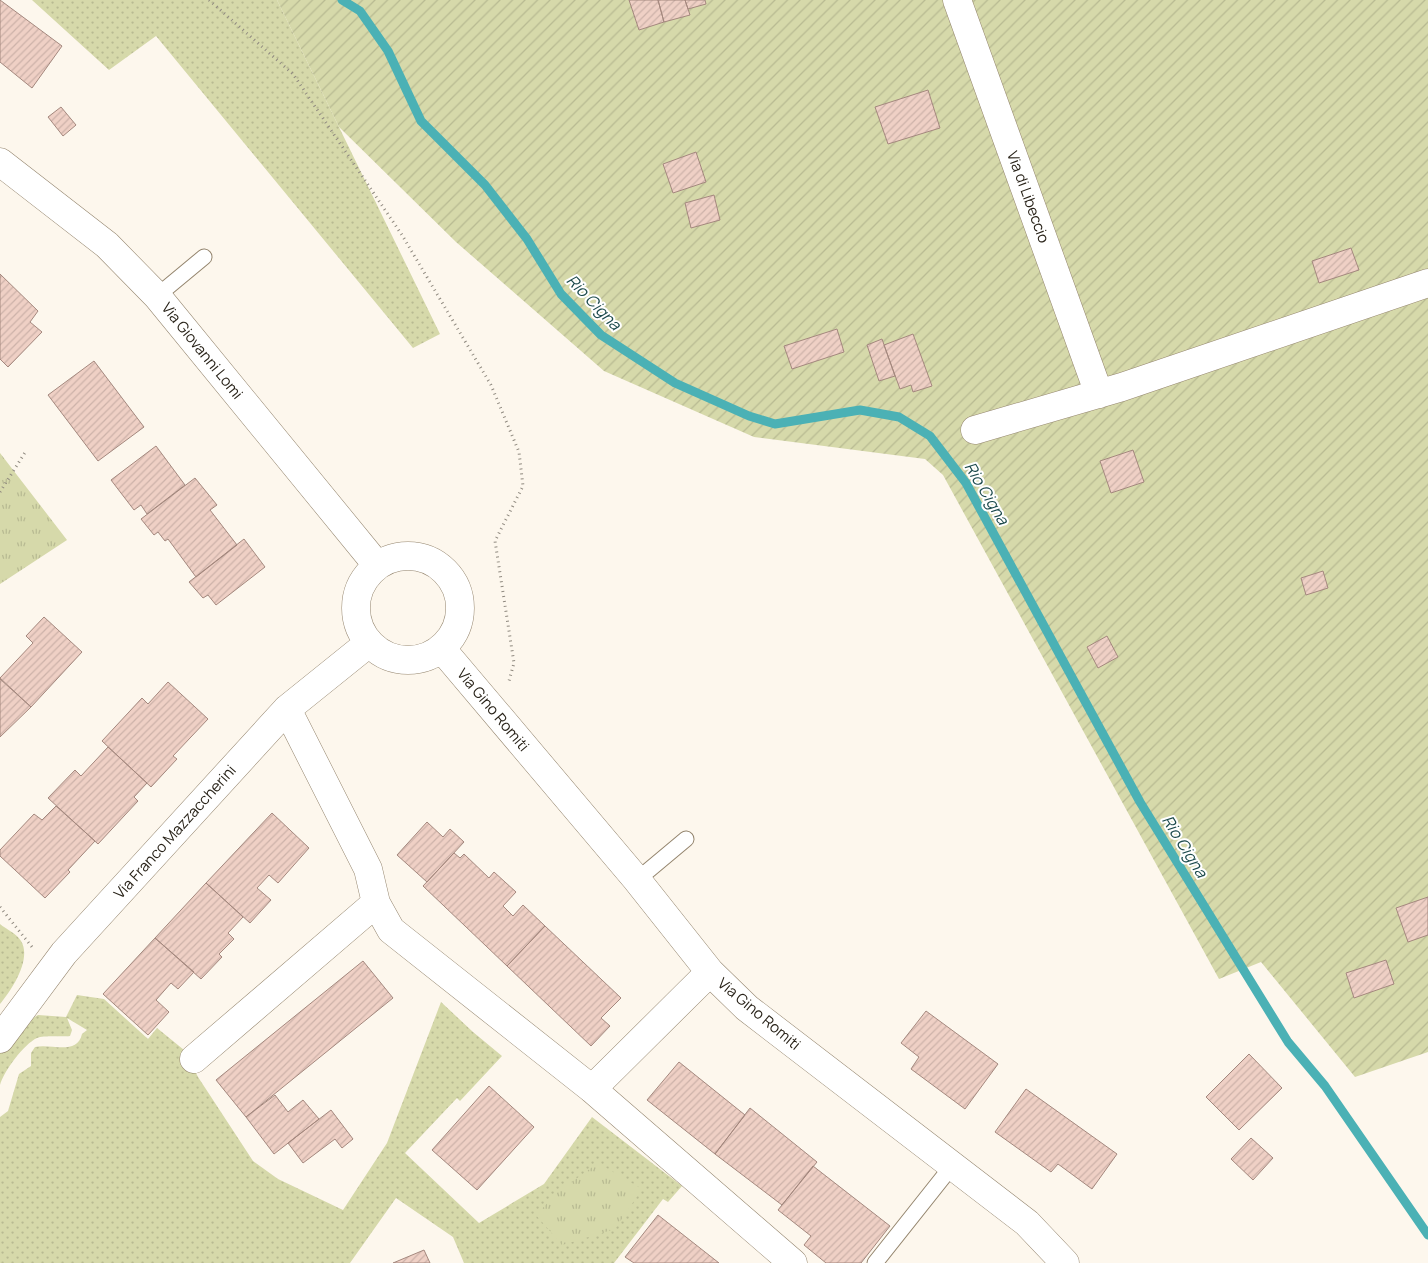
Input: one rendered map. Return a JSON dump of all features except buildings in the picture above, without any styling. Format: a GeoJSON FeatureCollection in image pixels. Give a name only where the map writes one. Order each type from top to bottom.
{"type":"FeatureCollection","features":[{"type":"Feature","properties":{"kind":"street","name":"Via di Libeccio"},"geometry":{"type":"LineString","coordinates":[[957,0],[1099,394]]}},
{"type":"Feature","properties":{"kind":"street","name":"Via Giovanni Lomi"},"geometry":{"type":"LineString","coordinates":[[0,162],[107,245],[157,296],[377,565]]}},
{"type":"Feature","properties":{"kind":"street"},"geometry":{"type":"LineString","coordinates":[[976,430],[1099,394],[1428,283]]}},
{"type":"Feature","properties":{"kind":"street"},"geometry":{"type":"LineString","coordinates":[[406,556],[424,558],[441,567],[453,581],[459,599],[459,617],[453,634],[441,648],[423,657],[404,660],[385,655],[370,643],[360,630],[356,614],[356,597],[362,582],[377,565],[388,559],[406,556]]}},
{"type":"Feature","properties":{"kind":"street","name":"Via Franco Mazzaccherini"},"geometry":{"type":"LineString","coordinates":[[0,1039],[70,946],[287,709],[370,643]]}},
{"type":"Feature","properties":{"kind":"street","name":"Via Gino Romiti"},"geometry":{"type":"LineString","coordinates":[[441,648],[637,880],[710,972],[747,1008],[1027,1223],[1065,1263]]}},
{"type":"Feature","properties":{"kind":"street"},"geometry":{"type":"LineString","coordinates":[[287,709],[368,868],[376,903],[391,930],[592,1089],[793,1263]]}},
{"type":"Feature","properties":{"kind":"street"},"geometry":{"type":"LineString","coordinates":[[194,1058],[376,903]]}},
{"type":"Feature","properties":{"kind":"street"},"geometry":{"type":"LineString","coordinates":[[592,1089],[710,972]]}},
{"type":"Feature","properties":{"kind":"lane"},"geometry":{"type":"LineString","coordinates":[[157,296],[204,257]]}},
{"type":"Feature","properties":{"kind":"lane"},"geometry":{"type":"LineString","coordinates":[[637,880],[686,839]]}},
{"type":"Feature","properties":{"kind":"lane"},"geometry":{"type":"LineString","coordinates":[[875,1263],[952,1166]]}},
{"type":"Feature","properties":{"kind":"path"},"geometry":{"type":"LineString","coordinates":[[209,0],[293,74],[402,235],[491,385],[519,452],[523,486],[495,541],[514,664],[508,682],[489,705]]}},
{"type":"Feature","properties":{"kind":"path"},"geometry":{"type":"LineString","coordinates":[[0,492],[26,451]]}},
{"type":"Feature","properties":{"kind":"path"},"geometry":{"type":"LineString","coordinates":[[0,907],[51,970]]}},
{"type":"Feature","properties":{"kind":"green space"},"geometry":{"type":"Polygon","coordinates":[[[32,0],[277,0],[440,334],[413,348],[156,36],[109,70],[32,0]]]}},
{"type":"Feature","properties":{"kind":"green space"},"geometry":{"type":"Polygon","coordinates":[[[277,0],[1428,0],[1428,1052],[1355,1077],[1261,962],[1219,979],[943,475],[925,459],[754,437],[604,371],[456,242],[339,127],[277,0]]]}},
{"type":"Feature","properties":{"kind":"green space"},"geometry":{"type":"Polygon","coordinates":[[[0,453],[67,540],[0,584],[0,453]]]}},
{"type":"Feature","properties":{"kind":"green space"},"geometry":{"type":"Polygon","coordinates":[[[0,924],[19,938],[24,948],[24,956],[15,983],[0,1004],[0,924]]]}},
{"type":"Feature","properties":{"kind":"green space"},"geometry":{"type":"Polygon","coordinates":[[[77,995],[104,999],[148,1039],[157,1028],[184,1050],[198,1077],[253,1161],[278,1179],[343,1210],[387,1143],[441,1002],[502,1056],[460,1101],[457,1098],[405,1153],[479,1223],[544,1184],[592,1117],[682,1186],[668,1202],[663,1199],[614,1263],[464,1263],[453,1237],[396,1198],[350,1263],[0,1263],[0,1117],[8,1111],[19,1074],[31,1066],[31,1053],[35,1047],[69,1047],[75,1045],[87,1030],[67,1018],[72,1030],[70,1036],[44,1037],[32,1041],[15,1058],[0,1085],[0,1047],[38,1015],[66,1017],[77,995]]]}},
{"type":"Feature","properties":{"kind":"green space"},"geometry":{"type":"Polygon","coordinates":[[[598,1163],[642,1189],[615,1229],[562,1245],[536,1215],[558,1192],[598,1163]]]}},
{"type":"Feature","properties":{"kind":"waterway","name":"Rio Cigna"},"geometry":{"type":"LineString","coordinates":[[342,0],[360,11],[388,51],[421,121],[485,185],[527,239],[561,294],[601,335],[675,383],[749,416],[775,424],[860,410],[899,417],[930,436],[966,483],[1140,802],[1288,1042],[1325,1086],[1428,1235]]}}]}
